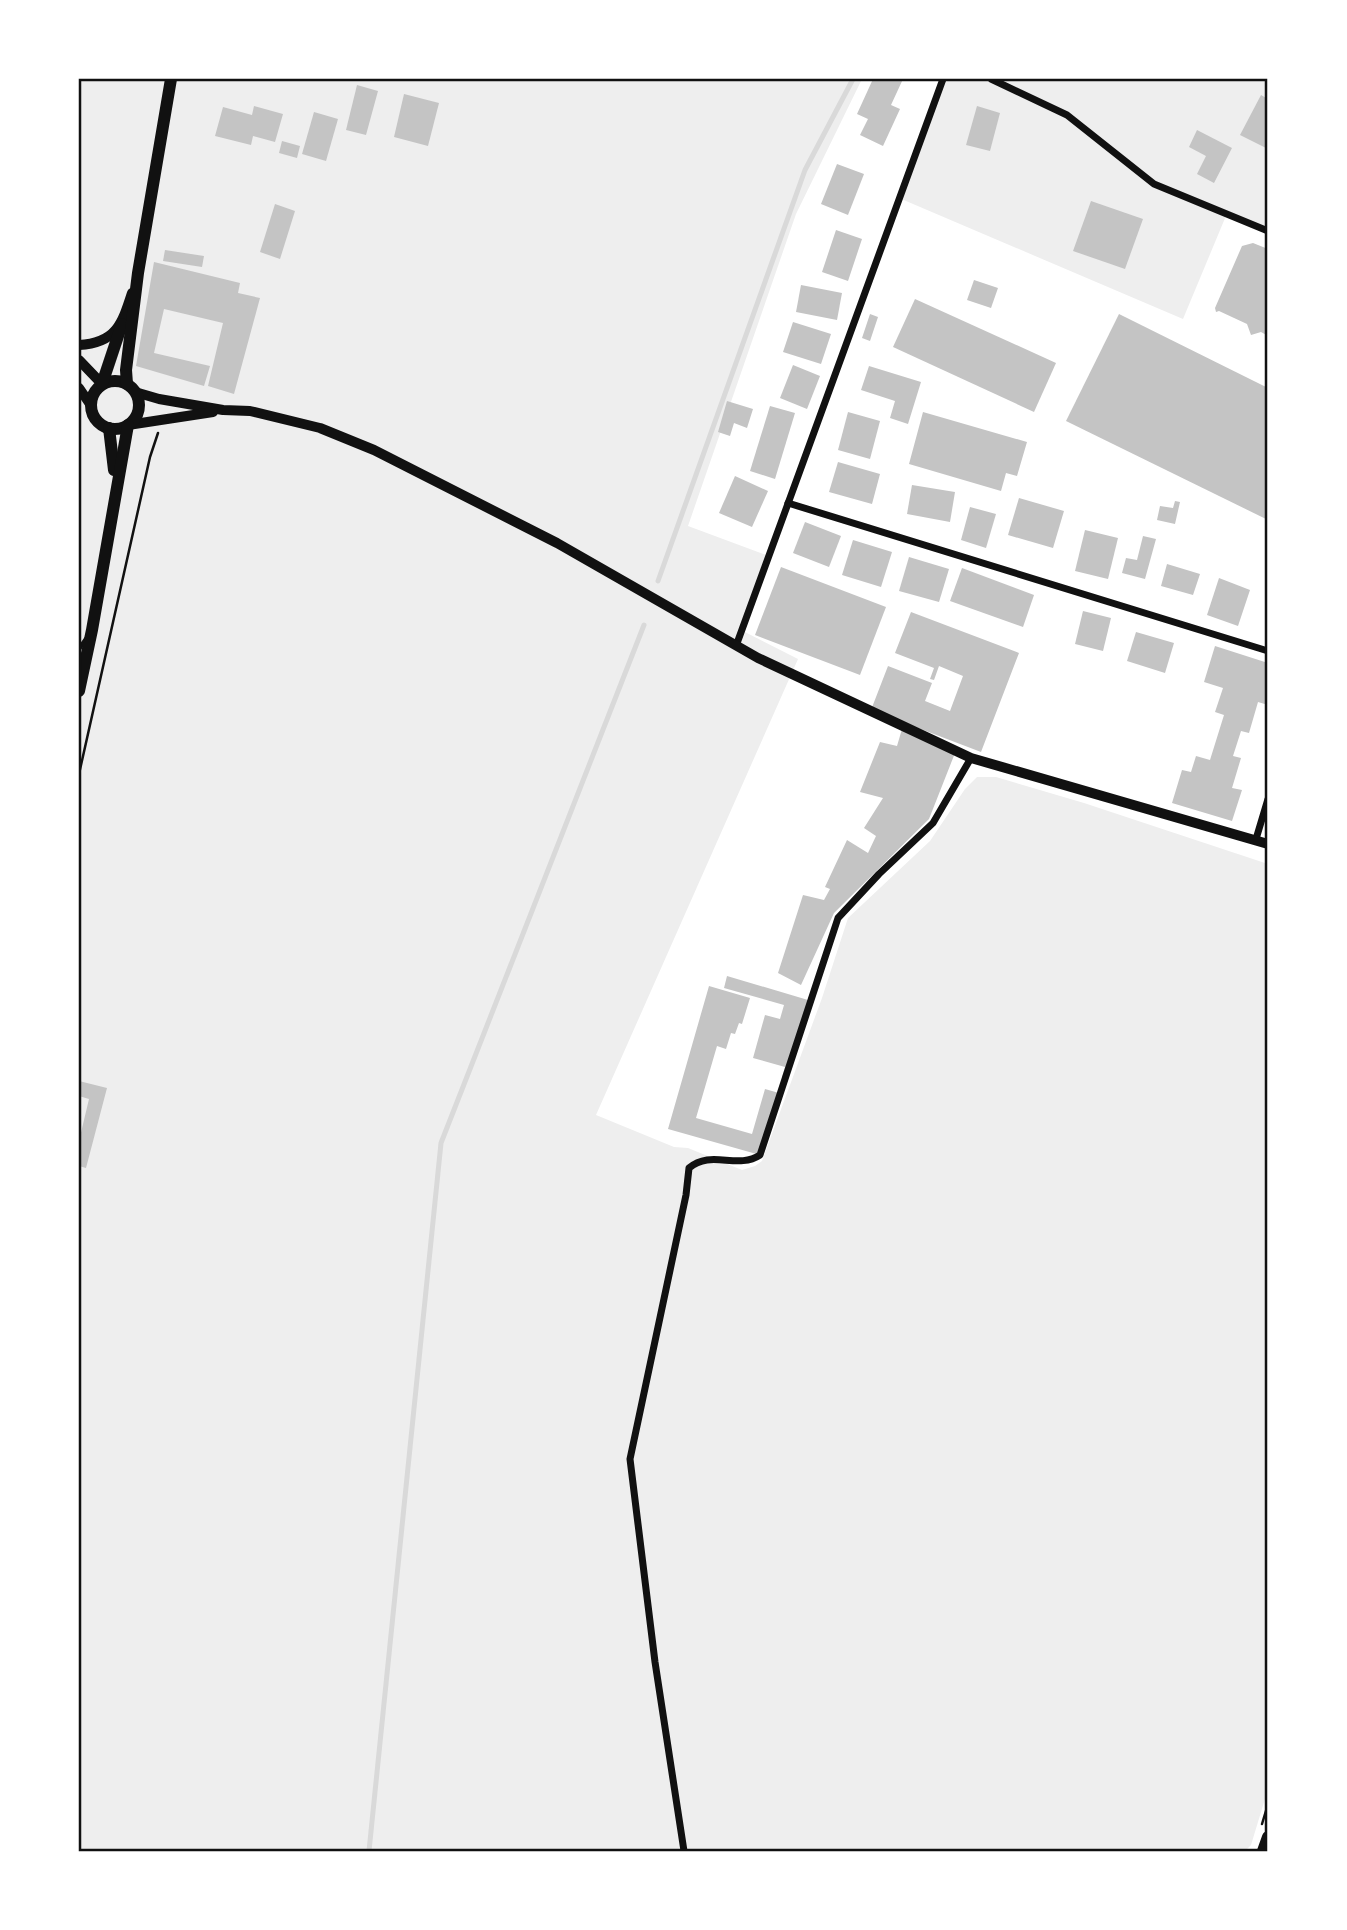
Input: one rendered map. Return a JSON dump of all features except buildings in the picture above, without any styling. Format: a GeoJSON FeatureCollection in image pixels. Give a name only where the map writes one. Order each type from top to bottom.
{"type":"FeatureCollection","features":[{"type":"Feature","properties":{"kind":"main road"},"geometry":{"type":"LineString","coordinates":[[79,691],[128,425],[137,414],[138,398],[131,388],[126,370],[138,274],[171,79]]}},
{"type":"Feature","properties":{"kind":"main road"},"geometry":{"type":"LineString","coordinates":[[102,384],[122,324]]}},
{"type":"Feature","properties":{"kind":"main road"},"geometry":{"type":"LineString","coordinates":[[128,425],[109,428],[95,419],[90,404],[96,389],[102,384],[115,381],[131,388]]}},
{"type":"Feature","properties":{"kind":"main road"},"geometry":{"type":"LineString","coordinates":[[109,428],[117,484]]}},
{"type":"Feature","properties":{"kind":"main road"},"geometry":{"type":"LineString","coordinates":[[1263,1851],[1268,1838]]}},
{"type":"Feature","properties":{"kind":"street"},"geometry":{"type":"LineString","coordinates":[[736,646],[943,79]]}},
{"type":"Feature","properties":{"kind":"street"},"geometry":{"type":"LineString","coordinates":[[991,79],[1067,116],[1154,184],[1268,231]]}},
{"type":"Feature","properties":{"kind":"street"},"geometry":{"type":"LineString","coordinates":[[79,345],[93,344],[107,337],[122,324],[138,274]]}},
{"type":"Feature","properties":{"kind":"street"},"geometry":{"type":"LineString","coordinates":[[79,360],[102,384]]}},
{"type":"Feature","properties":{"kind":"street"},"geometry":{"type":"LineString","coordinates":[[79,388],[90,404]]}},
{"type":"Feature","properties":{"kind":"street"},"geometry":{"type":"LineString","coordinates":[[131,388],[150,398],[223,410],[250,411],[320,428],[374,450],[557,543],[736,646],[971,758],[1268,844]]}},
{"type":"Feature","properties":{"kind":"street"},"geometry":{"type":"LineString","coordinates":[[128,425],[223,410]]}},
{"type":"Feature","properties":{"kind":"street"},"geometry":{"type":"LineString","coordinates":[[788,503],[1268,651]]}},
{"type":"Feature","properties":{"kind":"street"},"geometry":{"type":"LineString","coordinates":[[684,1851],[655,1662],[630,1459],[686,1195],[689,1168],[696,1161],[708,1158],[748,1161],[760,1154],[838,918],[879,874],[933,823],[971,758]]}},
{"type":"Feature","properties":{"kind":"street"},"geometry":{"type":"LineString","coordinates":[[1256,839],[1268,799]]}},
{"type":"Feature","properties":{"kind":"lane"},"geometry":{"type":"LineString","coordinates":[[79,649],[92,630]]}},
{"type":"Feature","properties":{"kind":"shaded area"},"geometry":{"type":"Polygon","coordinates":[[[79,79],[862,79],[796,214],[688,526],[766,555],[739,629],[798,659],[596,1115],[674,1147],[688,1148],[742,1170],[762,1161],[822,998],[848,918],[930,841],[965,789],[977,777],[996,777],[1084,803],[1268,864],[1268,1789],[1251,1845],[1245,1851],[79,1851],[79,79]]]}},
{"type":"Feature","properties":{"kind":"shaded area"},"geometry":{"type":"Polygon","coordinates":[[[941,79],[1268,79],[1268,230],[1228,211],[1183,319],[899,198],[941,79]]]}},
{"type":"Feature","properties":{"kind":"waterway"},"geometry":{"type":"LineString","coordinates":[[658,581],[805,170],[853,79]]}},
{"type":"Feature","properties":{"kind":"waterway"},"geometry":{"type":"LineString","coordinates":[[369,1851],[441,1143],[644,625]]}}]}
